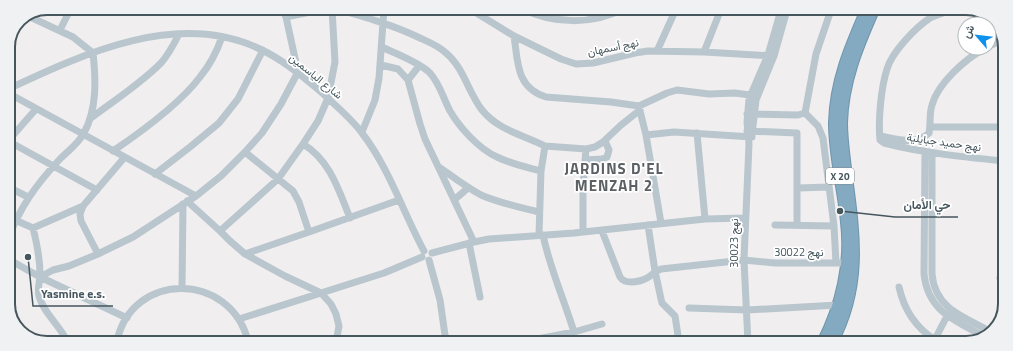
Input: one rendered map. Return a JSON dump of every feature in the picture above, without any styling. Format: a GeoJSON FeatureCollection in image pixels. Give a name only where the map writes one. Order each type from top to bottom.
{"type":"FeatureCollection","features":[{"type":"Feature","properties":{"kind":"highway","name":"X 20"},"geometry":{"type":"LineString","coordinates":[[826,336],[833,321],[842,290],[847,239],[835,142],[836,102],[839,81],[845,60],[864,15]]}},
{"type":"Feature","properties":{"kind":"highway","name":"X 20"},"geometry":{"type":"LineString","coordinates":[[835,336],[841,324],[853,279],[845,263],[854,238],[843,140],[844,102],[852,63],[872,15]]}},
{"type":"Feature","properties":{"kind":"street"},"geometry":{"type":"LineString","coordinates":[[60,30],[68,15]]}},
{"type":"Feature","properties":{"kind":"street"},"geometry":{"type":"LineString","coordinates":[[40,277],[53,270],[69,266],[98,254],[133,236],[196,196],[221,176],[245,152],[262,133],[281,104],[298,72],[286,17],[296,15]]}},
{"type":"Feature","properties":{"kind":"street"},"geometry":{"type":"LineString","coordinates":[[220,231],[278,179],[318,121],[328,98],[335,62],[332,15]]}},
{"type":"Feature","properties":{"kind":"street"},"geometry":{"type":"LineString","coordinates":[[357,15],[382,22],[428,42],[446,53],[461,70],[477,104],[490,119],[500,126],[545,146],[586,149],[595,148],[605,141],[639,108],[667,92],[676,90],[708,94],[754,95]]}},
{"type":"Feature","properties":{"kind":"street"},"geometry":{"type":"LineString","coordinates":[[362,132],[375,100],[381,65],[383,15]]}},
{"type":"Feature","properties":{"kind":"street","name":"نهج أسمهان"},"geometry":{"type":"LineString","coordinates":[[481,15],[514,36],[561,59],[576,64],[593,64],[635,53],[657,51],[771,56]]}},
{"type":"Feature","properties":{"kind":"street"},"geometry":{"type":"LineString","coordinates":[[542,15],[554,20],[578,20],[608,15]]}},
{"type":"Feature","properties":{"kind":"street"},"geometry":{"type":"LineString","coordinates":[[657,51],[673,15]]}},
{"type":"Feature","properties":{"kind":"street"},"geometry":{"type":"LineString","coordinates":[[704,52],[719,15]]}},
{"type":"Feature","properties":{"kind":"street","name":"نهج 30023"},"geometry":{"type":"LineString","coordinates":[[771,56],[780,15]]}},
{"type":"Feature","properties":{"kind":"street","name":"نهج 30023"},"geometry":{"type":"LineString","coordinates":[[748,336],[744,260],[750,115],[754,95],[771,56],[785,15]]}},
{"type":"Feature","properties":{"kind":"street"},"geometry":{"type":"LineString","coordinates":[[829,15],[816,54],[805,112],[821,132],[834,226],[845,263]]}},
{"type":"Feature","properties":{"kind":"street"},"geometry":{"type":"LineString","coordinates":[[930,15],[911,35],[887,68],[882,97],[880,139],[917,141],[925,137],[929,132],[932,104],[936,94],[959,68],[975,56]]}},
{"type":"Feature","properties":{"kind":"street"},"geometry":{"type":"LineString","coordinates":[[33,18],[60,30],[94,52],[94,109],[84,135],[40,181],[28,197],[15,220],[33,228],[83,206]]}},
{"type":"Feature","properties":{"kind":"street","name":"شارع الياسمين"},"geometry":{"type":"LineString","coordinates":[[15,85],[94,52],[167,34],[194,34],[222,37],[239,41],[263,50],[298,72],[328,98],[362,132],[391,183],[427,255],[440,300],[445,336]]}},
{"type":"Feature","properties":{"kind":"street"},"geometry":{"type":"LineString","coordinates":[[91,118],[133,88],[162,62],[179,34]]}},
{"type":"Feature","properties":{"kind":"street"},"geometry":{"type":"LineString","coordinates":[[514,36],[518,67],[523,81],[532,91],[546,97],[611,102],[639,108]]}},
{"type":"Feature","properties":{"kind":"street"},"geometry":{"type":"LineString","coordinates":[[113,151],[138,135],[186,94],[200,77],[215,54],[222,37]]}},
{"type":"Feature","properties":{"kind":"street"},"geometry":{"type":"LineString","coordinates":[[382,47],[420,66],[430,74],[438,84],[454,118],[464,131],[478,143],[496,156],[511,163],[541,171]]}},
{"type":"Feature","properties":{"kind":"street"},"geometry":{"type":"LineString","coordinates":[[154,174],[219,123],[238,99],[263,50]]}},
{"type":"Feature","properties":{"kind":"street"},"geometry":{"type":"LineString","coordinates":[[381,65],[398,69],[408,80],[420,124],[472,242],[480,297]]}},
{"type":"Feature","properties":{"kind":"street"},"geometry":{"type":"LineString","coordinates":[[408,80],[420,66]]}},
{"type":"Feature","properties":{"kind":"street"},"geometry":{"type":"LineString","coordinates":[[15,97],[124,158],[196,196]]}},
{"type":"Feature","properties":{"kind":"street"},"geometry":{"type":"LineString","coordinates":[[15,133],[36,108]]}},
{"type":"Feature","properties":{"kind":"street"},"geometry":{"type":"LineString","coordinates":[[639,108],[646,135],[661,223]]}},
{"type":"Feature","properties":{"kind":"street"},"geometry":{"type":"LineString","coordinates":[[750,115],[798,115],[805,112]]}},
{"type":"Feature","properties":{"kind":"street"},"geometry":{"type":"LineString","coordinates":[[930,127],[998,127]]}},
{"type":"Feature","properties":{"kind":"street"},"geometry":{"type":"LineString","coordinates":[[646,135],[674,132],[749,136],[797,133],[797,225]]}},
{"type":"Feature","properties":{"kind":"street"},"geometry":{"type":"LineString","coordinates":[[697,133],[705,219]]}},
{"type":"Feature","properties":{"kind":"street","name":"نهج حميد جبايلية"},"geometry":{"type":"LineString","coordinates":[[880,139],[929,152],[998,160]]}},
{"type":"Feature","properties":{"kind":"street"},"geometry":{"type":"LineString","coordinates":[[585,160],[602,159],[607,157],[609,150],[605,141]]}},
{"type":"Feature","properties":{"kind":"street"},"geometry":{"type":"LineString","coordinates":[[303,144],[318,155],[330,172],[350,218]]}},
{"type":"Feature","properties":{"kind":"street"},"geometry":{"type":"LineString","coordinates":[[15,145],[97,190]]}},
{"type":"Feature","properties":{"kind":"street"},"geometry":{"type":"LineString","coordinates":[[545,146],[541,171],[539,212],[541,235],[550,266],[574,332]]}},
{"type":"Feature","properties":{"kind":"street"},"geometry":{"type":"LineString","coordinates":[[583,232],[586,149]]}},
{"type":"Feature","properties":{"kind":"street"},"geometry":{"type":"LineString","coordinates":[[245,152],[295,194],[304,213],[310,232]]}},
{"type":"Feature","properties":{"kind":"street"},"geometry":{"type":"LineString","coordinates":[[929,152],[925,282],[930,298],[947,316],[978,333]]}},
{"type":"Feature","properties":{"kind":"street"},"geometry":{"type":"LineString","coordinates":[[929,152],[932,274],[935,289],[942,302],[948,308],[986,328]]}},
{"type":"Feature","properties":{"kind":"street"},"geometry":{"type":"LineString","coordinates":[[98,254],[81,221],[80,214],[83,206],[124,158]]}},
{"type":"Feature","properties":{"kind":"street"},"geometry":{"type":"LineString","coordinates":[[439,167],[468,188],[483,195],[506,204],[539,212]]}},
{"type":"Feature","properties":{"kind":"street"},"geometry":{"type":"LineString","coordinates":[[798,188],[828,187]]}},
{"type":"Feature","properties":{"kind":"street"},"geometry":{"type":"LineString","coordinates":[[454,200],[468,188]]}},
{"type":"Feature","properties":{"kind":"street"},"geometry":{"type":"LineString","coordinates":[[15,190],[28,197]]}},
{"type":"Feature","properties":{"kind":"street"},"geometry":{"type":"LineString","coordinates":[[245,254],[399,200]]}},
{"type":"Feature","properties":{"kind":"street"},"geometry":{"type":"LineString","coordinates":[[185,202],[245,254],[285,276],[321,293],[332,304],[336,314],[339,326],[337,336]]}},
{"type":"Feature","properties":{"kind":"street"},"geometry":{"type":"LineString","coordinates":[[182,288],[185,202]]}},
{"type":"Feature","properties":{"kind":"street"},"geometry":{"type":"LineString","coordinates":[[238,319],[384,272],[427,255],[472,242],[602,231],[648,224],[705,219],[745,218]]}},
{"type":"Feature","properties":{"kind":"street"},"geometry":{"type":"LineString","coordinates":[[648,224],[655,271],[662,303],[675,316],[679,336]]}},
{"type":"Feature","properties":{"kind":"street"},"geometry":{"type":"LineString","coordinates":[[775,225],[834,226]]}},
{"type":"Feature","properties":{"kind":"street"},"geometry":{"type":"LineString","coordinates":[[33,228],[38,246],[40,277],[38,287],[39,297],[64,336]]}},
{"type":"Feature","properties":{"kind":"street","name":"نهج 30022"},"geometry":{"type":"LineString","coordinates":[[602,231],[621,279],[628,282],[642,280],[655,271],[661,269],[744,260],[775,263],[845,263]]}},
{"type":"Feature","properties":{"kind":"street"},"geometry":{"type":"LineString","coordinates":[[15,263],[40,277],[127,318]]}},
{"type":"Feature","properties":{"kind":"street"},"geometry":{"type":"LineString","coordinates":[[898,287],[901,298],[911,318],[928,336]]}},
{"type":"Feature","properties":{"kind":"street"},"geometry":{"type":"LineString","coordinates":[[118,336],[127,318],[137,306],[163,291],[182,288],[200,291],[214,296],[226,304],[244,328],[246,336]]}},
{"type":"Feature","properties":{"kind":"street"},"geometry":{"type":"LineString","coordinates":[[689,308],[747,310],[838,305]]}},
{"type":"Feature","properties":{"kind":"street"},"geometry":{"type":"LineString","coordinates":[[937,336],[947,316]]}},
{"type":"Feature","properties":{"kind":"street"},"geometry":{"type":"LineString","coordinates":[[553,336],[602,324]]}},
{"type":"Feature","properties":{"kind":"place","name":"حي الأمان"},"geometry":{"type":"Point","coordinates":[840,211]}},
{"type":"Feature","properties":{"kind":"place","name":"Yasmine e.s."},"geometry":{"type":"Point","coordinates":[28,257]}},
{"type":"Feature","properties":{"kind":"district","name":"JARDINS D'EL MENZAH 2"},"geometry":{"type":"Point","coordinates":[614,176]}}]}
